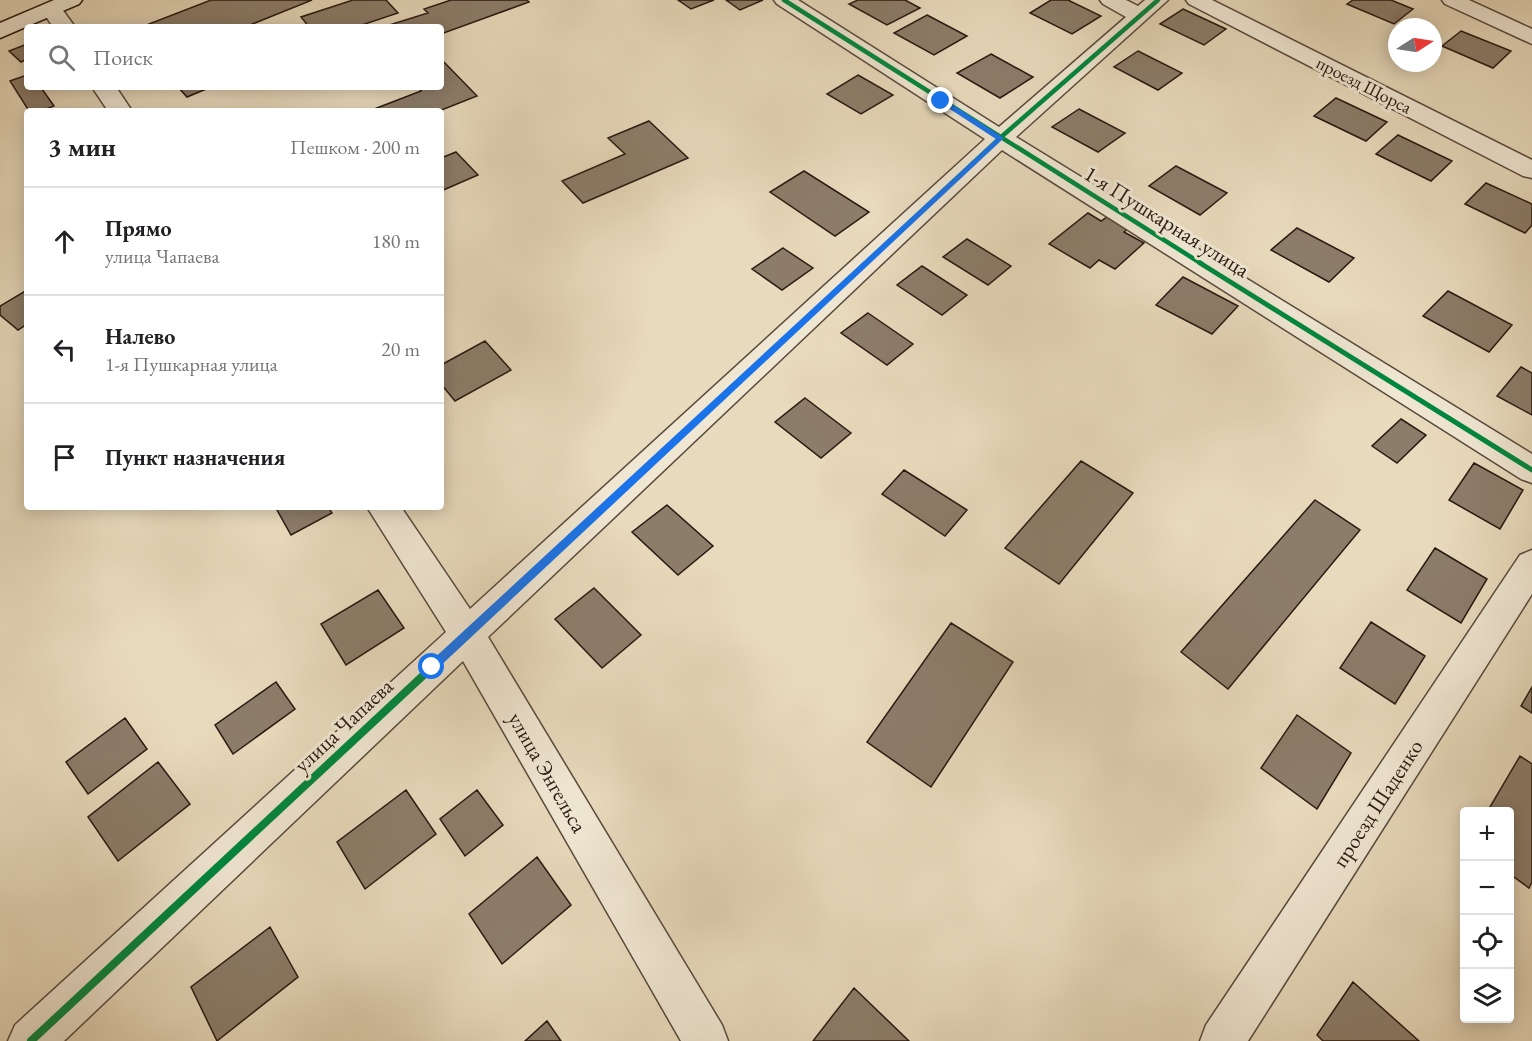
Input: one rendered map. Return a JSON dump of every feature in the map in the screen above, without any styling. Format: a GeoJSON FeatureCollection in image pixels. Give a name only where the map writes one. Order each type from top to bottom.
{"type":"FeatureCollection","features":[{"type":"Feature","properties":{"kind":"street","name":"1-я Пушкарная улица"},"geometry":{"type":"LineString","coordinates":[[784,0],[1000,138],[1532,470]]}},
{"type":"Feature","properties":{"kind":"street"},"geometry":{"type":"LineString","coordinates":[[1110,0],[1149,7]]}},
{"type":"Feature","properties":{"kind":"street","name":"проезд Щорса"},"geometry":{"type":"LineString","coordinates":[[1196,0],[1532,170]]}},
{"type":"Feature","properties":{"kind":"street"},"geometry":{"type":"LineString","coordinates":[[1452,0],[1532,37]]}},
{"type":"Feature","properties":{"kind":"street"},"geometry":{"type":"LineString","coordinates":[[0,31],[62,4],[64,24]]}},
{"type":"Feature","properties":{"kind":"street","name":"улица Чапаева"},"geometry":{"type":"LineString","coordinates":[[32,1041],[1000,138],[1149,7]]}},
{"type":"Feature","properties":{"kind":"street"},"geometry":{"type":"LineString","coordinates":[[106,90],[118,108]]}},
{"type":"Feature","properties":{"kind":"street","name":"улица Энгельса"},"geometry":{"type":"LineString","coordinates":[[385,510],[467,634],[706,1041]]}},
{"type":"Feature","properties":{"kind":"street","name":"проезд Шаденко"},"geometry":{"type":"LineString","coordinates":[[1222,1041],[1532,565]]}},
{"type":"Feature","properties":{"kind":"building"},"geometry":{"type":"Polygon","coordinates":[[[211,0],[312,0],[252,24],[149,24],[211,0]]]}},
{"type":"Feature","properties":{"kind":"building"},"geometry":{"type":"Polygon","coordinates":[[[353,0],[386,0],[398,13],[365,24],[307,24],[301,17],[353,0]]]}},
{"type":"Feature","properties":{"kind":"building"},"geometry":{"type":"Polygon","coordinates":[[[451,0],[527,0],[529,2],[444,33],[444,24],[393,24],[428,13],[424,9],[451,0]]]}},
{"type":"Feature","properties":{"kind":"building"},"geometry":{"type":"Polygon","coordinates":[[[678,0],[714,0],[691,9],[678,0]]]}},
{"type":"Feature","properties":{"kind":"building"},"geometry":{"type":"Polygon","coordinates":[[[726,0],[763,0],[740,10],[726,0]]]}},
{"type":"Feature","properties":{"kind":"building"},"geometry":{"type":"Polygon","coordinates":[[[858,0],[905,0],[920,8],[887,25],[849,4],[858,0]]]}},
{"type":"Feature","properties":{"kind":"building"},"geometry":{"type":"Polygon","coordinates":[[[1051,0],[1068,0],[1101,16],[1072,34],[1030,13],[1051,0]]]}},
{"type":"Feature","properties":{"kind":"building"},"geometry":{"type":"Polygon","coordinates":[[[1353,0],[1391,0],[1413,9],[1402,18],[1388,18],[1388,21],[1347,4],[1353,0]]]}},
{"type":"Feature","properties":{"kind":"building"},"geometry":{"type":"Polygon","coordinates":[[[1183,9],[1226,29],[1204,45],[1160,24],[1183,9]]]}},
{"type":"Feature","properties":{"kind":"building"},"geometry":{"type":"Polygon","coordinates":[[[927,15],[967,36],[934,55],[894,33],[927,15]]]}},
{"type":"Feature","properties":{"kind":"building"},"geometry":{"type":"Polygon","coordinates":[[[1461,31],[1511,51],[1493,68],[1442,46],[1461,31]]]}},
{"type":"Feature","properties":{"kind":"building"},"geometry":{"type":"Polygon","coordinates":[[[24,45],[24,60],[21,62],[9,51],[24,45]]]}},
{"type":"Feature","properties":{"kind":"building"},"geometry":{"type":"Polygon","coordinates":[[[1138,51],[1182,73],[1158,90],[1114,67],[1138,51]]]}},
{"type":"Feature","properties":{"kind":"building"},"geometry":{"type":"Polygon","coordinates":[[[991,54],[1033,77],[1000,98],[957,73],[991,54]]]}},
{"type":"Feature","properties":{"kind":"building"},"geometry":{"type":"Polygon","coordinates":[[[444,62],[477,96],[444,109],[377,108],[421,91],[444,90],[444,62]]]}},
{"type":"Feature","properties":{"kind":"building"},"geometry":{"type":"Polygon","coordinates":[[[858,75],[893,95],[861,114],[827,94],[858,75]]]}},
{"type":"Feature","properties":{"kind":"building"},"geometry":{"type":"Polygon","coordinates":[[[24,76],[24,90],[43,90],[54,106],[27,108],[10,81],[24,76]]]}},
{"type":"Feature","properties":{"kind":"building"},"geometry":{"type":"Polygon","coordinates":[[[181,90],[204,90],[187,97],[181,90]]]}},
{"type":"Feature","properties":{"kind":"building"},"geometry":{"type":"Polygon","coordinates":[[[1336,98],[1387,122],[1366,141],[1314,116],[1336,98]]]}},
{"type":"Feature","properties":{"kind":"building"},"geometry":{"type":"Polygon","coordinates":[[[1079,109],[1125,133],[1098,152],[1052,127],[1079,109]]]}},
{"type":"Feature","properties":{"kind":"building"},"geometry":{"type":"Polygon","coordinates":[[[649,121],[688,158],[583,203],[562,181],[625,154],[608,138],[649,121]]]}},
{"type":"Feature","properties":{"kind":"building"},"geometry":{"type":"Polygon","coordinates":[[[1398,135],[1452,161],[1431,181],[1376,154],[1398,135]]]}},
{"type":"Feature","properties":{"kind":"building"},"geometry":{"type":"Polygon","coordinates":[[[456,152],[478,175],[444,190],[444,157],[456,152]]]}},
{"type":"Feature","properties":{"kind":"building"},"geometry":{"type":"Polygon","coordinates":[[[1176,166],[1227,193],[1200,215],[1149,186],[1176,166]]]}},
{"type":"Feature","properties":{"kind":"building"},"geometry":{"type":"Polygon","coordinates":[[[804,171],[869,212],[835,236],[770,192],[804,171]]]}},
{"type":"Feature","properties":{"kind":"building"},"geometry":{"type":"Polygon","coordinates":[[[1486,183],[1532,204],[1532,225],[1525,233],[1465,204],[1486,183]]]}},
{"type":"Feature","properties":{"kind":"building"},"geometry":{"type":"Polygon","coordinates":[[[1088,213],[1101,221],[1110,215],[1130,227],[1124,232],[1144,243],[1115,269],[1099,260],[1090,268],[1049,244],[1088,213]]]}},
{"type":"Feature","properties":{"kind":"building"},"geometry":{"type":"Polygon","coordinates":[[[1297,228],[1354,258],[1329,282],[1271,250],[1297,228]]]}},
{"type":"Feature","properties":{"kind":"building"},"geometry":{"type":"Polygon","coordinates":[[[967,239],[1011,266],[988,285],[943,257],[967,239]]]}},
{"type":"Feature","properties":{"kind":"building"},"geometry":{"type":"Polygon","coordinates":[[[783,248],[813,268],[782,290],[752,269],[783,248]]]}},
{"type":"Feature","properties":{"kind":"building"},"geometry":{"type":"Polygon","coordinates":[[[922,266],[967,295],[942,315],[897,285],[922,266]]]}},
{"type":"Feature","properties":{"kind":"building"},"geometry":{"type":"Polygon","coordinates":[[[1183,277],[1238,306],[1212,334],[1156,305],[1183,277]]]}},
{"type":"Feature","properties":{"kind":"building"},"geometry":{"type":"Polygon","coordinates":[[[1448,291],[1512,325],[1489,352],[1423,316],[1448,291]]]}},
{"type":"Feature","properties":{"kind":"building"},"geometry":{"type":"Polygon","coordinates":[[[24,292],[24,326],[18,330],[0,315],[0,306],[24,292]]]}},
{"type":"Feature","properties":{"kind":"building"},"geometry":{"type":"Polygon","coordinates":[[[868,313],[913,344],[887,365],[841,333],[868,313]]]}},
{"type":"Feature","properties":{"kind":"building"},"geometry":{"type":"Polygon","coordinates":[[[485,341],[511,370],[455,401],[444,388],[444,363],[485,341]]]}},
{"type":"Feature","properties":{"kind":"building"},"geometry":{"type":"Polygon","coordinates":[[[1521,367],[1532,373],[1532,415],[1497,396],[1521,367]]]}},
{"type":"Feature","properties":{"kind":"building"},"geometry":{"type":"Polygon","coordinates":[[[805,398],[851,433],[821,458],[775,422],[805,398]]]}},
{"type":"Feature","properties":{"kind":"building"},"geometry":{"type":"Polygon","coordinates":[[[1401,419],[1426,435],[1397,463],[1372,446],[1401,419]]]}},
{"type":"Feature","properties":{"kind":"building"},"geometry":{"type":"Polygon","coordinates":[[[1081,461],[1133,493],[1059,584],[1005,548],[1081,461]]]}},
{"type":"Feature","properties":{"kind":"building"},"geometry":{"type":"Polygon","coordinates":[[[1474,463],[1523,490],[1500,529],[1449,500],[1474,463]]]}},
{"type":"Feature","properties":{"kind":"building"},"geometry":{"type":"Polygon","coordinates":[[[904,470],[967,510],[945,536],[882,494],[904,470]]]}},
{"type":"Feature","properties":{"kind":"building"},"geometry":{"type":"Polygon","coordinates":[[[1315,500],[1360,530],[1228,689],[1181,652],[1315,500]]]}},
{"type":"Feature","properties":{"kind":"building"},"geometry":{"type":"Polygon","coordinates":[[[667,505],[713,546],[678,575],[632,532],[667,505]]]}},
{"type":"Feature","properties":{"kind":"building"},"geometry":{"type":"Polygon","coordinates":[[[277,510],[330,510],[332,513],[291,535],[277,510]]]}},
{"type":"Feature","properties":{"kind":"building"},"geometry":{"type":"Polygon","coordinates":[[[1435,548],[1487,579],[1461,623],[1407,590],[1435,548]]]}},
{"type":"Feature","properties":{"kind":"building"},"geometry":{"type":"Polygon","coordinates":[[[594,588],[641,635],[602,668],[555,619],[594,588]]]}},
{"type":"Feature","properties":{"kind":"building"},"geometry":{"type":"Polygon","coordinates":[[[378,590],[404,628],[346,665],[321,624],[378,590]]]}},
{"type":"Feature","properties":{"kind":"building"},"geometry":{"type":"Polygon","coordinates":[[[1371,622],[1425,656],[1395,704],[1340,668],[1371,622]]]}},
{"type":"Feature","properties":{"kind":"building"},"geometry":{"type":"Polygon","coordinates":[[[951,623],[1013,662],[931,787],[867,742],[951,623]]]}},
{"type":"Feature","properties":{"kind":"building"},"geometry":{"type":"Polygon","coordinates":[[[276,682],[295,709],[233,754],[215,725],[276,682]]]}},
{"type":"Feature","properties":{"kind":"building"},"geometry":{"type":"Polygon","coordinates":[[[1532,687],[1532,713],[1521,706],[1532,687]]]}},
{"type":"Feature","properties":{"kind":"building"},"geometry":{"type":"Polygon","coordinates":[[[1297,715],[1351,753],[1317,809],[1261,768],[1297,715]]]}},
{"type":"Feature","properties":{"kind":"building"},"geometry":{"type":"Polygon","coordinates":[[[125,718],[147,749],[88,794],[66,762],[125,718]]]}},
{"type":"Feature","properties":{"kind":"building"},"geometry":{"type":"Polygon","coordinates":[[[1520,756],[1532,764],[1532,882],[1529,888],[1514,877],[1514,807],[1490,807],[1520,756]]]}},
{"type":"Feature","properties":{"kind":"building"},"geometry":{"type":"Polygon","coordinates":[[[158,762],[190,804],[118,861],[88,817],[158,762]]]}},
{"type":"Feature","properties":{"kind":"building"},"geometry":{"type":"Polygon","coordinates":[[[406,790],[436,834],[365,889],[337,842],[406,790]]]}},
{"type":"Feature","properties":{"kind":"building"},"geometry":{"type":"Polygon","coordinates":[[[477,790],[503,825],[465,856],[440,819],[477,790]]]}},
{"type":"Feature","properties":{"kind":"building"},"geometry":{"type":"Polygon","coordinates":[[[537,857],[571,905],[502,964],[469,914],[537,857]]]}},
{"type":"Feature","properties":{"kind":"building"},"geometry":{"type":"Polygon","coordinates":[[[270,927],[298,977],[217,1041],[191,987],[270,927]]]}},
{"type":"Feature","properties":{"kind":"building"},"geometry":{"type":"Polygon","coordinates":[[[1353,982],[1419,1041],[1323,1041],[1317,1035],[1353,982]]]}},
{"type":"Feature","properties":{"kind":"building"},"geometry":{"type":"Polygon","coordinates":[[[854,988],[909,1041],[813,1041],[854,988]]]}},
{"type":"Feature","properties":{"kind":"building"},"geometry":{"type":"Polygon","coordinates":[[[547,1021],[561,1041],[525,1041],[547,1021]]]}},
{"type":"Feature","properties":{"kind":"cycle path"},"geometry":{"type":"LineString","coordinates":[[784,0],[1000,138],[1532,470]]}},
{"type":"Feature","properties":{"kind":"cycle path"},"geometry":{"type":"LineString","coordinates":[[31,1041],[1000,138],[1158,0]]}},
{"type":"Feature","properties":{"kind":"route"},"geometry":{"type":"LineString","coordinates":[[432,667],[1000,138],[941,101]]}}]}
